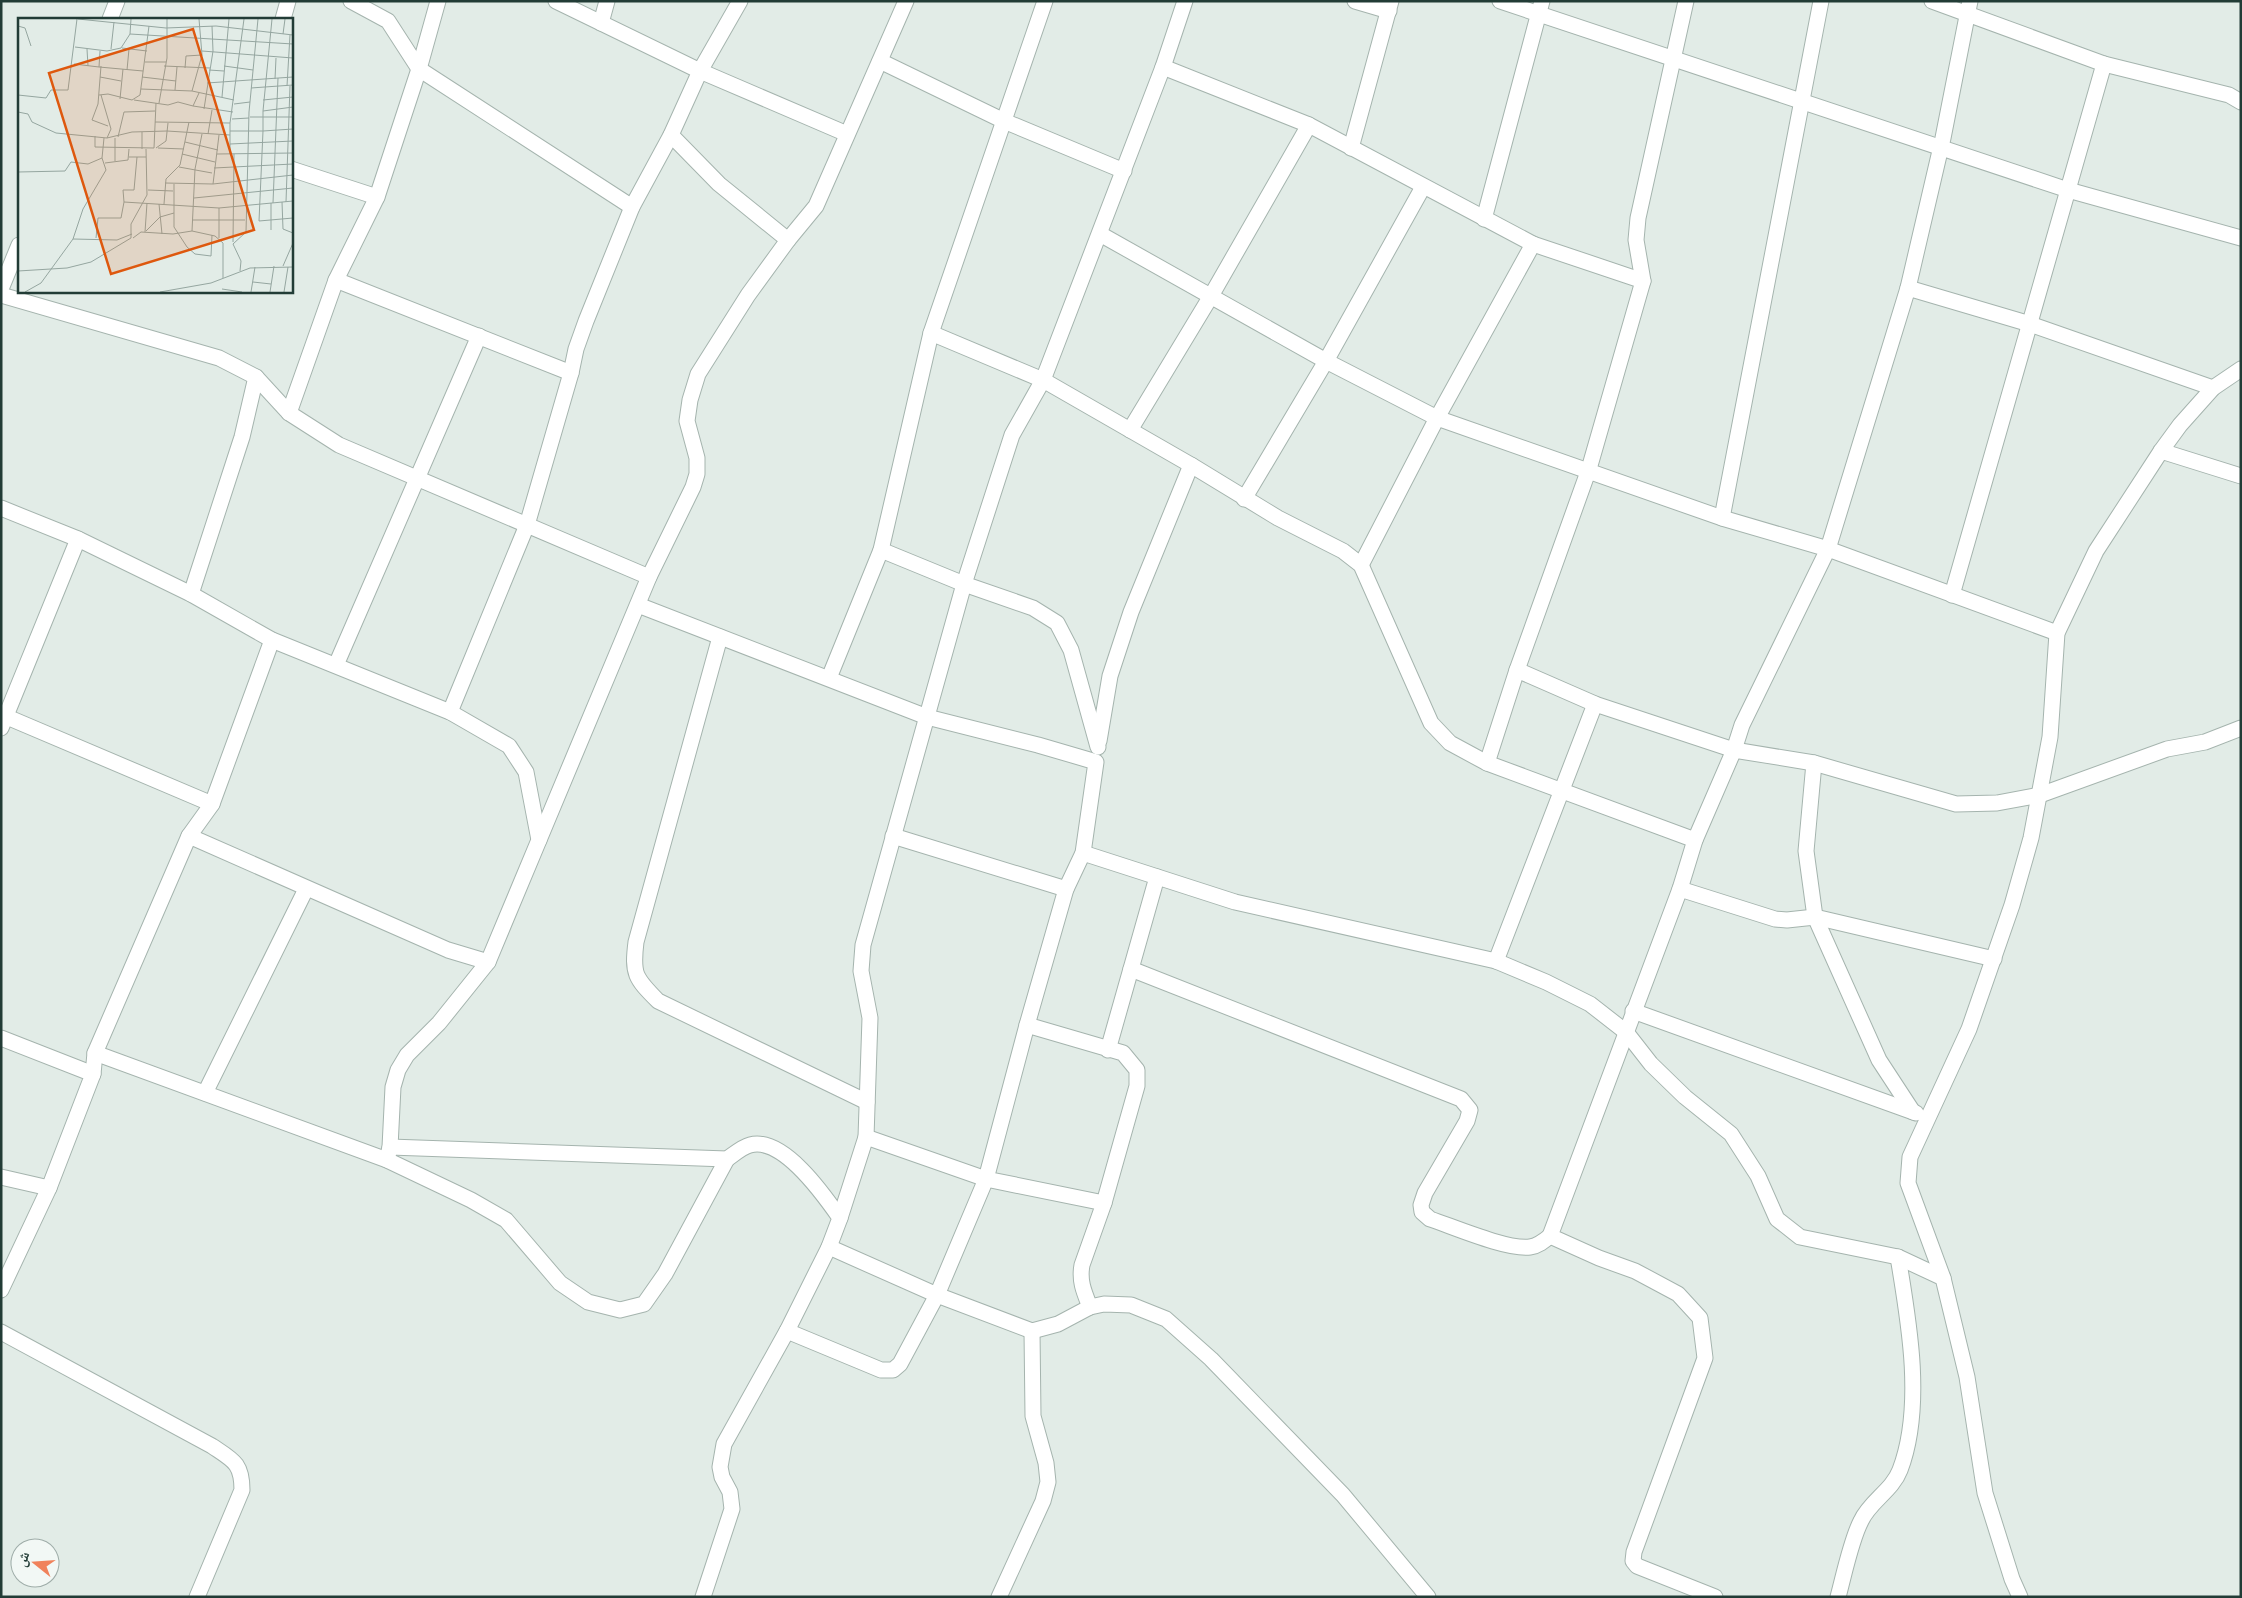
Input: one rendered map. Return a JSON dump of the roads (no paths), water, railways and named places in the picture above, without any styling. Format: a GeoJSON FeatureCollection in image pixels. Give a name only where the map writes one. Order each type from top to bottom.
{"type":"FeatureCollection","features":[{"type":"Feature","properties":{"kind":"street"},"geometry":{"type":"LineString","coordinates":[[110,18],[118,1]]}},
{"type":"Feature","properties":{"kind":"street"},"geometry":{"type":"LineString","coordinates":[[283,18],[288,1]]}},
{"type":"Feature","properties":{"kind":"street"},"geometry":{"type":"LineString","coordinates":[[351,1],[388,22],[419,69],[632,208]]}},
{"type":"Feature","properties":{"kind":"street"},"geometry":{"type":"LineString","coordinates":[[289,413],[336,280],[377,197],[419,69],[438,1]]}},
{"type":"Feature","properties":{"kind":"street"},"geometry":{"type":"LineString","coordinates":[[556,1],[700,71],[848,134]]}},
{"type":"Feature","properties":{"kind":"street"},"geometry":{"type":"LineString","coordinates":[[600,24],[607,1]]}},
{"type":"Feature","properties":{"kind":"street"},"geometry":{"type":"LineString","coordinates":[[450,712],[527,525],[572,373],[576,349],[632,208],[672,135],[700,71],[740,1]]}},
{"type":"Feature","properties":{"kind":"street"},"geometry":{"type":"LineString","coordinates":[[389,1153],[393,1087],[398,1070],[408,1055],[439,1023],[488,962],[649,577],[693,487],[697,474],[697,458],[687,420],[690,400],[698,374],[748,295],[788,240],[816,206],[906,1]]}},
{"type":"Feature","properties":{"kind":"street"},"geometry":{"type":"LineString","coordinates":[[829,678],[882,550],[931,333],[1045,1]]}},
{"type":"Feature","properties":{"kind":"street"},"geometry":{"type":"LineString","coordinates":[[703,1597],[732,1509],[730,1492],[722,1477],[720,1467],[724,1444],[787,1331],[829,1247],[866,1137],[870,1018],[861,971],[863,946],[964,584],[1012,435],[1043,380],[1163,67],[1185,1]]}},
{"type":"Feature","properties":{"kind":"street"},"geometry":{"type":"LineString","coordinates":[[1351,148],[1390,6],[1355,1]]}},
{"type":"Feature","properties":{"kind":"street"},"geometry":{"type":"LineString","coordinates":[[1500,1],[1541,8],[1673,60],[2068,190],[2241,238]]}},
{"type":"Feature","properties":{"kind":"street"},"geometry":{"type":"LineString","coordinates":[[1487,763],[1517,670],[1589,469],[1643,281],[1636,229],[1686,1]]}},
{"type":"Feature","properties":{"kind":"street"},"geometry":{"type":"LineString","coordinates":[[1722,518],[1821,1]]}},
{"type":"Feature","properties":{"kind":"street"},"geometry":{"type":"LineString","coordinates":[[1932,1],[1969,8],[2104,64],[2229,95],[2241,102]]}},
{"type":"Feature","properties":{"kind":"street"},"geometry":{"type":"LineString","coordinates":[[1484,219],[1541,8]]}},
{"type":"Feature","properties":{"kind":"street"},"geometry":{"type":"LineString","coordinates":[[1131,970],[1461,1099],[1470,1110],[1467,1121],[1424,1193],[1421,1205],[1422,1212],[1430,1219],[1514,1247],[1531,1247],[1544,1242],[1550,1236],[1680,889],[1695,840],[1734,750],[1742,725],[1828,549],[1908,288],[1941,148],[1969,8]]}},
{"type":"Feature","properties":{"kind":"street"},"geometry":{"type":"LineString","coordinates":[[880,61],[1004,121],[1124,171]]}},
{"type":"Feature","properties":{"kind":"street"},"geometry":{"type":"LineString","coordinates":[[1952,595],[2104,64]]}},
{"type":"Feature","properties":{"kind":"street"},"geometry":{"type":"LineString","coordinates":[[1163,67],[1308,125],[1533,244],[1643,281]]}},
{"type":"Feature","properties":{"kind":"street"},"geometry":{"type":"LineString","coordinates":[[1130,430],[1211,296],[1308,125]]}},
{"type":"Feature","properties":{"kind":"street"},"geometry":{"type":"LineString","coordinates":[[672,135],[719,184],[788,240]]}},
{"type":"Feature","properties":{"kind":"street"},"geometry":{"type":"LineString","coordinates":[[292,169],[377,197]]}},
{"type":"Feature","properties":{"kind":"street"},"geometry":{"type":"LineString","coordinates":[[1244,499],[1326,361],[1423,187]]}},
{"type":"Feature","properties":{"kind":"street"},"geometry":{"type":"LineString","coordinates":[[1100,234],[1326,361],[1437,418],[1589,469],[1722,518],[1828,549],[2057,633]]}},
{"type":"Feature","properties":{"kind":"street"},"geometry":{"type":"LineString","coordinates":[[1361,565],[1437,418],[1533,244]]}},
{"type":"Feature","properties":{"kind":"street"},"geometry":{"type":"LineString","coordinates":[[1,289],[18,247]]}},
{"type":"Feature","properties":{"kind":"street"},"geometry":{"type":"LineString","coordinates":[[336,280],[572,373]]}},
{"type":"Feature","properties":{"kind":"street"},"geometry":{"type":"LineString","coordinates":[[1908,288],[2030,324],[2213,388]]}},
{"type":"Feature","properties":{"kind":"street"},"geometry":{"type":"LineString","coordinates":[[1,295],[219,358],[256,377],[289,413],[339,445],[649,577]]}},
{"type":"Feature","properties":{"kind":"street"},"geometry":{"type":"LineString","coordinates":[[931,333],[1043,380],[1191,465],[1244,499],[1343,550],[1361,565],[1431,723],[1450,744],[1487,763],[1560,792],[1695,840]]}},
{"type":"Feature","properties":{"kind":"street"},"geometry":{"type":"LineString","coordinates":[[336,665],[479,336]]}},
{"type":"Feature","properties":{"kind":"street"},"geometry":{"type":"LineString","coordinates":[[2020,1597],[2012,1579],[1985,1493],[1967,1377],[1944,1278],[1908,1183],[1910,1157],[1970,1029],[1994,959],[2031,838],[2050,737],[2057,633],[2096,551],[2161,451],[2180,425],[2213,388],[2241,369]]}},
{"type":"Feature","properties":{"kind":"street"},"geometry":{"type":"LineString","coordinates":[[191,594],[242,437],[256,377]]}},
{"type":"Feature","properties":{"kind":"street"},"geometry":{"type":"LineString","coordinates":[[2161,451],[2241,476]]}},
{"type":"Feature","properties":{"kind":"street"},"geometry":{"type":"LineString","coordinates":[[787,1331],[881,1370],[892,1370],[900,1364],[936,1295],[986,1179],[1027,1025],[1066,890],[1083,853],[1110,676],[1128,621],[1191,465]]}},
{"type":"Feature","properties":{"kind":"street"},"geometry":{"type":"LineString","coordinates":[[1,508],[78,539],[191,594],[272,640],[450,712],[509,746],[526,772],[539,840]]}},
{"type":"Feature","properties":{"kind":"street"},"geometry":{"type":"LineString","coordinates":[[78,539],[4,723],[212,804]]}},
{"type":"Feature","properties":{"kind":"street"},"geometry":{"type":"LineString","coordinates":[[882,550],[964,584],[1033,608],[1057,623],[1071,650],[1097,755]]}},
{"type":"Feature","properties":{"kind":"street"},"geometry":{"type":"LineString","coordinates":[[638,604],[927,717],[1038,745],[1097,755]]}},
{"type":"Feature","properties":{"kind":"street"},"geometry":{"type":"LineString","coordinates":[[720,636],[636,942],[633,965],[642,985],[658,1001],[867,1102]]}},
{"type":"Feature","properties":{"kind":"street"},"geometry":{"type":"LineString","coordinates":[[1,1290],[49,1188],[93,1074],[95,1053],[189,836],[212,804],[272,640]]}},
{"type":"Feature","properties":{"kind":"street"},"geometry":{"type":"LineString","coordinates":[[1517,670],[1595,704],[1734,750],[1814,763],[1956,804],[1998,803],[2040,795],[2167,749],[2205,742],[2241,728]]}},
{"type":"Feature","properties":{"kind":"street"},"geometry":{"type":"LineString","coordinates":[[1496,961],[1595,704]]}},
{"type":"Feature","properties":{"kind":"street"},"geometry":{"type":"LineString","coordinates":[[1814,763],[1806,851],[1815,916],[1879,1060],[1913,1112]]}},
{"type":"Feature","properties":{"kind":"street"},"geometry":{"type":"LineString","coordinates":[[189,836],[448,950],[488,962]]}},
{"type":"Feature","properties":{"kind":"street"},"geometry":{"type":"LineString","coordinates":[[893,836],[1066,890]]}},
{"type":"Feature","properties":{"kind":"street"},"geometry":{"type":"LineString","coordinates":[[1083,853],[1235,902],[1496,961],[1546,982],[1590,1004],[1626,1032],[1651,1064],[1685,1097],[1731,1134],[1758,1176],[1778,1219],[1800,1237],[1898,1257],[1944,1278]]}},
{"type":"Feature","properties":{"kind":"street"},"geometry":{"type":"LineString","coordinates":[[1108,1050],[1157,877]]}},
{"type":"Feature","properties":{"kind":"street"},"geometry":{"type":"LineString","coordinates":[[205,1093],[306,889]]}},
{"type":"Feature","properties":{"kind":"street"},"geometry":{"type":"LineString","coordinates":[[1680,889],[1775,919],[1787,920],[1815,916],[1994,959]]}},
{"type":"Feature","properties":{"kind":"street"},"geometry":{"type":"LineString","coordinates":[[1633,1011],[1928,1118]]}},
{"type":"Feature","properties":{"kind":"street"},"geometry":{"type":"LineString","coordinates":[[1027,1025],[1123,1053],[1137,1070],[1137,1086],[1104,1203],[1082,1265],[1080,1276],[1090,1307]]}},
{"type":"Feature","properties":{"kind":"street"},"geometry":{"type":"LineString","coordinates":[[1,1038],[93,1074]]}},
{"type":"Feature","properties":{"kind":"street"},"geometry":{"type":"LineString","coordinates":[[95,1053],[205,1093],[389,1153],[506,1220],[560,1283],[588,1302],[620,1310],[644,1304],[665,1274],[726,1159]]}},
{"type":"Feature","properties":{"kind":"street"},"geometry":{"type":"LineString","coordinates":[[866,1137],[986,1179],[1104,1203]]}},
{"type":"Feature","properties":{"kind":"street"},"geometry":{"type":"LineString","coordinates":[[389,1153],[726,1159],[750,1145],[768,1146],[795,1162],[820,1190],[840,1218]]}},
{"type":"Feature","properties":{"kind":"street"},"geometry":{"type":"LineString","coordinates":[[1,1177],[49,1188]]}},
{"type":"Feature","properties":{"kind":"street"},"geometry":{"type":"LineString","coordinates":[[1550,1236],[1599,1258],[1635,1271],[1678,1294],[1700,1318],[1704,1358],[1634,1552],[1633,1561],[1637,1566],[1715,1597]]}},
{"type":"Feature","properties":{"kind":"street"},"geometry":{"type":"LineString","coordinates":[[829,1247],[936,1295],[1032,1331],[1058,1324],[1090,1307],[1104,1304],[1131,1305],[1166,1319],[1181,1330],[1211,1358],[1343,1495],[1428,1597]]}},
{"type":"Feature","properties":{"kind":"street"},"geometry":{"type":"LineString","coordinates":[[1838,1597],[1861,1520],[1873,1504],[1887,1492],[1900,1472],[1911,1431],[1911,1336],[1898,1257]]}},
{"type":"Feature","properties":{"kind":"street"},"geometry":{"type":"LineString","coordinates":[[999,1597],[1043,1501],[1048,1482],[1046,1463],[1033,1416],[1032,1331]]}},
{"type":"Feature","properties":{"kind":"street"},"geometry":{"type":"LineString","coordinates":[[1,1332],[212,1446],[235,1461],[242,1474],[242,1490],[197,1597]]}}]}
